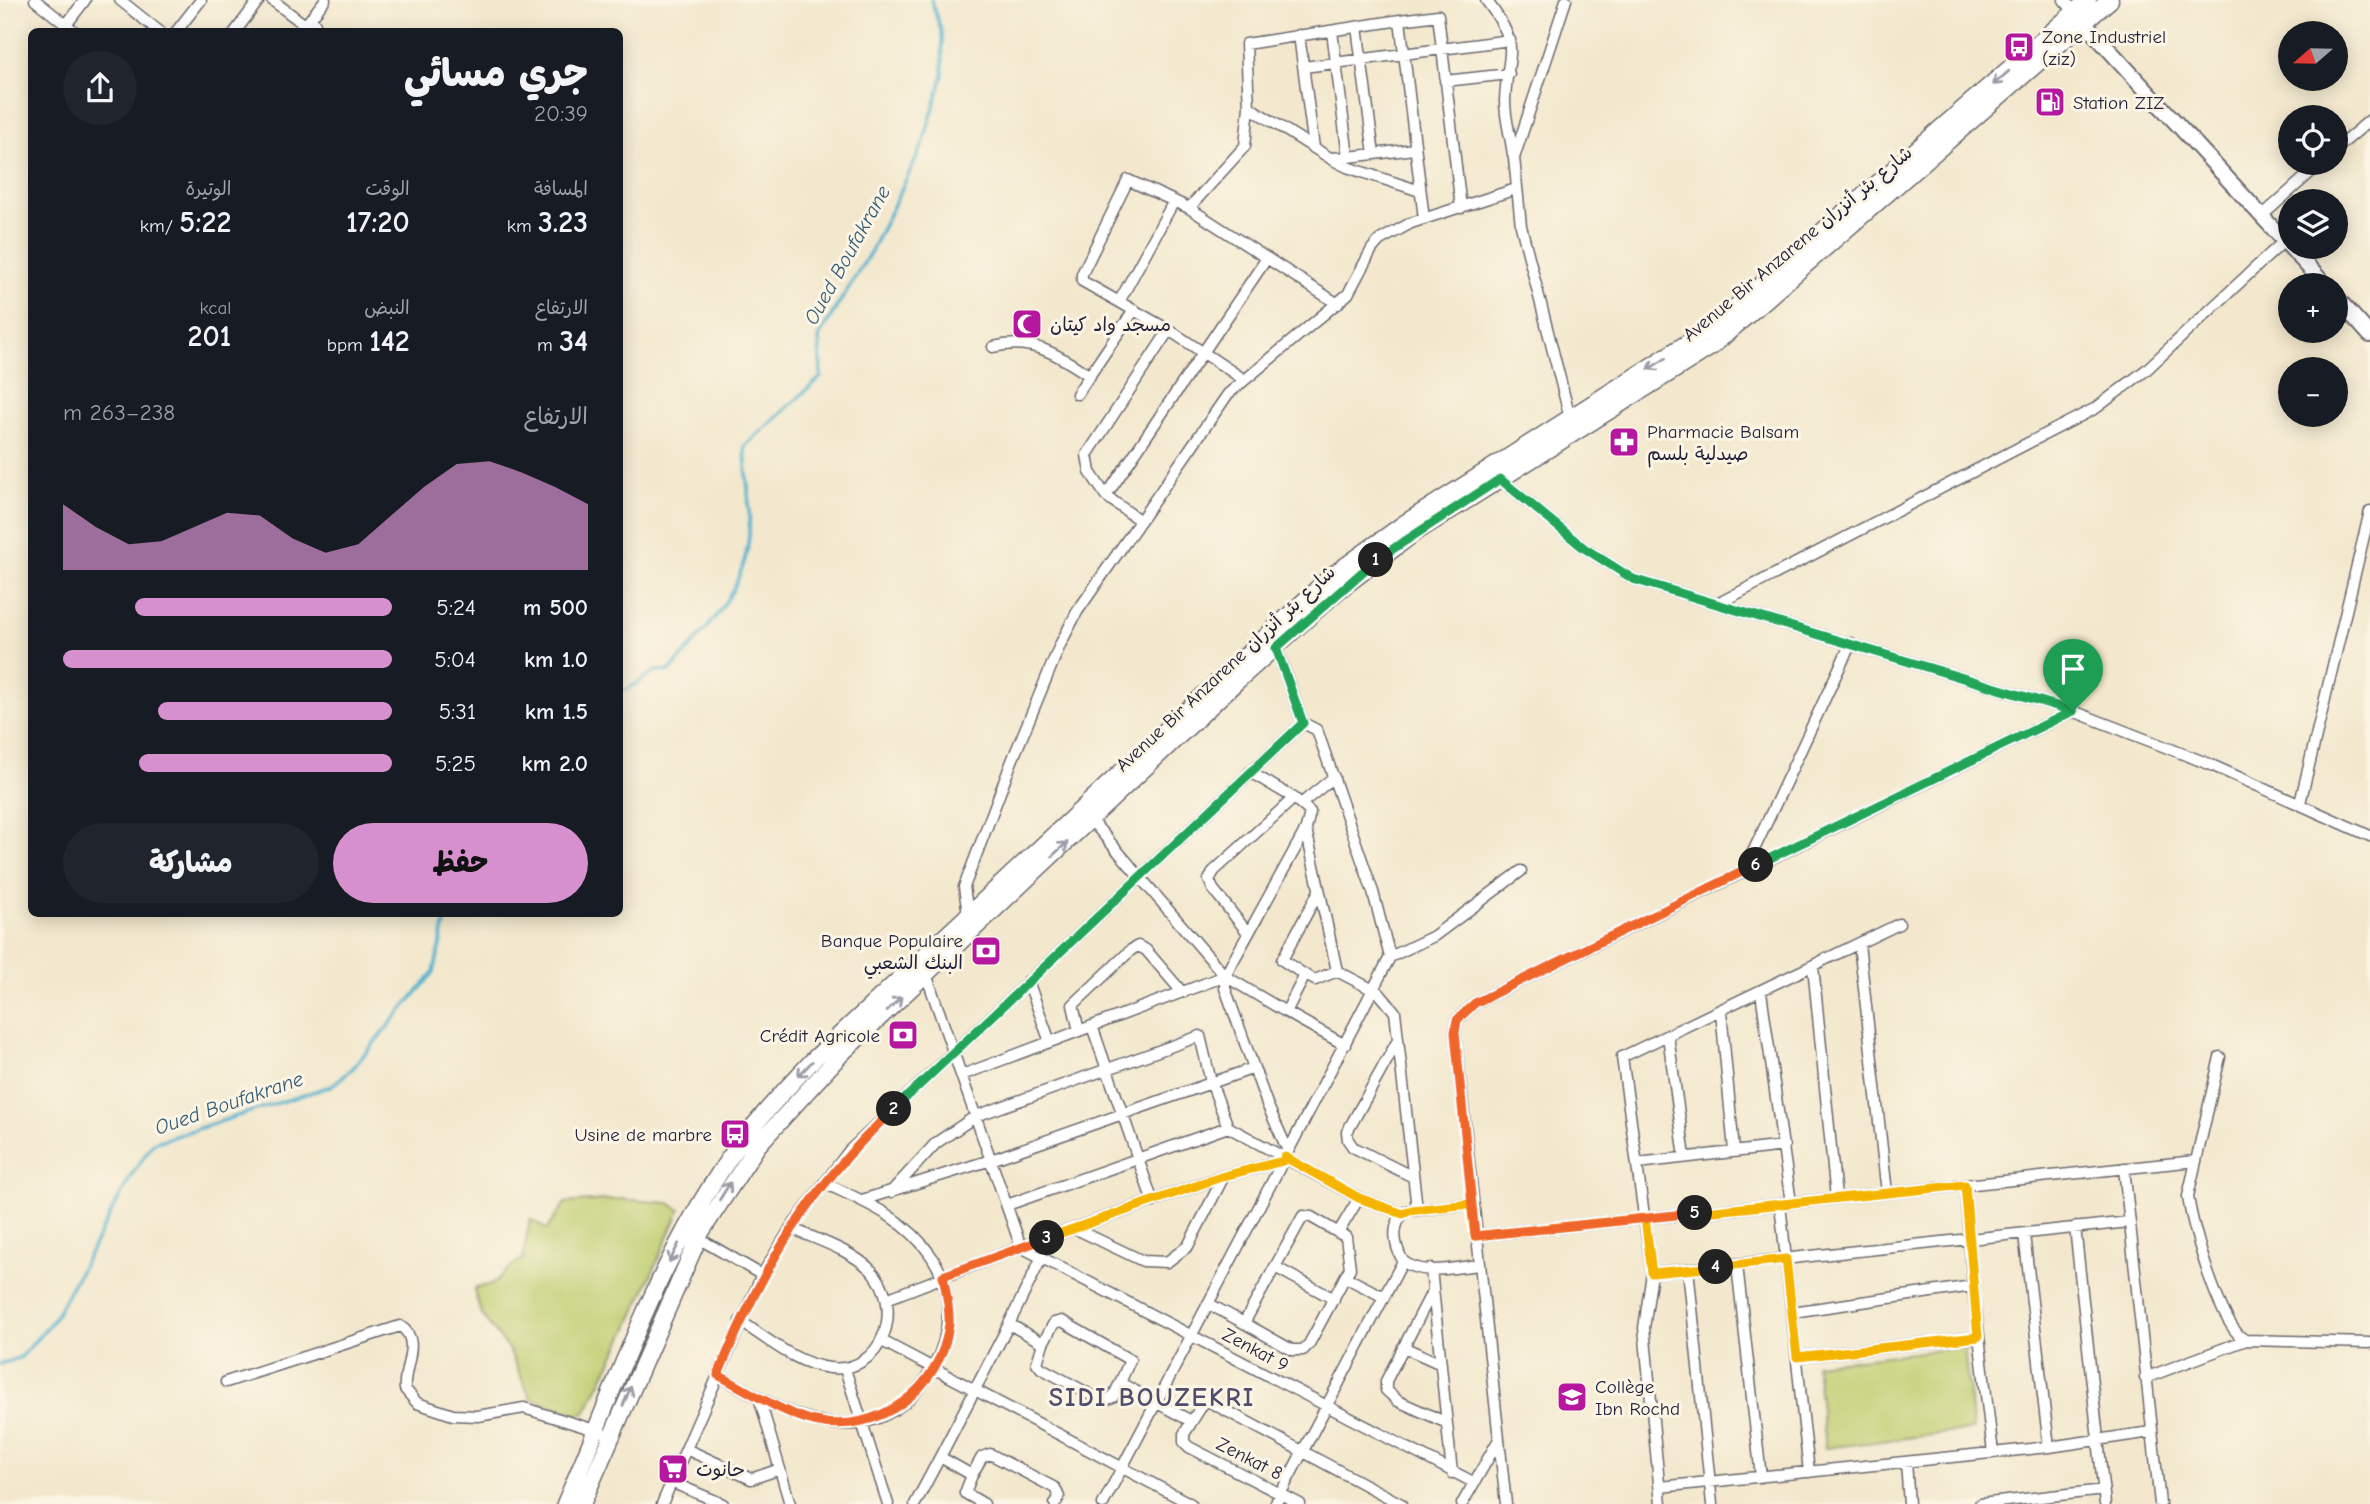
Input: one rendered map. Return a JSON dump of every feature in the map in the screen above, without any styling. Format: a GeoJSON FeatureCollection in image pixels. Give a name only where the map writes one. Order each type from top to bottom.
{"type":"FeatureCollection","features":[{"type":"Feature","properties":{"kind":"main road","name":"Avenue Bir Anzarene شارع بئر أنزران"},"geometry":{"type":"LineString","coordinates":[[582,1504],[603,1433],[671,1259],[707,1192],[740,1142],[815,1058],[1331,577],[1397,528],[1713,326],[2088,0]]}},
{"type":"Feature","properties":{"kind":"main road","name":"Avenue Bir Anzarene شارع بئر أنزران"},"geometry":{"type":"LineString","coordinates":[[565,1504],[603,1433],[698,1238],[730,1183],[797,1100],[926,974],[1276,648],[1379,558],[1693,359],[1727,334],[2075,11],[2110,0]]}},
{"type":"Feature","properties":{"kind":"street"},"geometry":{"type":"LineString","coordinates":[[35,0],[70,28]]}},
{"type":"Feature","properties":{"kind":"street"},"geometry":{"type":"LineString","coordinates":[[66,25],[85,0]]}},
{"type":"Feature","properties":{"kind":"street"},"geometry":{"type":"LineString","coordinates":[[121,0],[155,28]]}},
{"type":"Feature","properties":{"kind":"street"},"geometry":{"type":"LineString","coordinates":[[238,28],[259,0]]}},
{"type":"Feature","properties":{"kind":"street"},"geometry":{"type":"LineString","coordinates":[[272,0],[305,25],[325,0]]}},
{"type":"Feature","properties":{"kind":"street"},"geometry":{"type":"LineString","coordinates":[[1514,158],[1566,0]]}},
{"type":"Feature","properties":{"kind":"street"},"geometry":{"type":"LineString","coordinates":[[179,28],[200,1]]}},
{"type":"Feature","properties":{"kind":"street"},"geometry":{"type":"LineString","coordinates":[[1489,2],[1510,40],[1506,117],[1514,158],[1521,226],[1570,418]]}},
{"type":"Feature","properties":{"kind":"street"},"geometry":{"type":"LineString","coordinates":[[2075,11],[2278,232]]}},
{"type":"Feature","properties":{"kind":"street"},"geometry":{"type":"LineString","coordinates":[[1189,208],[1245,146],[1249,107],[1246,44],[1438,15],[1461,208]]}},
{"type":"Feature","properties":{"kind":"street"},"geometry":{"type":"LineString","coordinates":[[1400,20],[1423,219]]}},
{"type":"Feature","properties":{"kind":"street"},"geometry":{"type":"LineString","coordinates":[[1357,27],[1374,154]]}},
{"type":"Feature","properties":{"kind":"street"},"geometry":{"type":"LineString","coordinates":[[1332,31],[1348,157]]}},
{"type":"Feature","properties":{"kind":"street"},"geometry":{"type":"LineString","coordinates":[[1299,35],[1314,148]]}},
{"type":"Feature","properties":{"kind":"street"},"geometry":{"type":"LineString","coordinates":[[1304,67],[1510,40]]}},
{"type":"Feature","properties":{"kind":"street"},"geometry":{"type":"LineString","coordinates":[[1445,81],[1509,74]]}},
{"type":"Feature","properties":{"kind":"street"},"geometry":{"type":"LineString","coordinates":[[1249,107],[1347,167],[1420,191]]}},
{"type":"Feature","properties":{"kind":"street"},"geometry":{"type":"LineString","coordinates":[[2348,139],[2370,120]]}},
{"type":"Feature","properties":{"kind":"street"},"geometry":{"type":"LineString","coordinates":[[1330,158],[1414,149]]}},
{"type":"Feature","properties":{"kind":"street"},"geometry":{"type":"LineString","coordinates":[[2263,215],[2308,175]]}},
{"type":"Feature","properties":{"kind":"street"},"geometry":{"type":"LineString","coordinates":[[1243,379],[1169,330],[1082,281],[1082,274],[1128,180],[1189,208],[1338,304]]}},
{"type":"Feature","properties":{"kind":"street"},"geometry":{"type":"LineString","coordinates":[[968,914],[964,887],[1060,645],[1077,612],[1212,416],[1243,379],[1338,304],[1359,278],[1372,249],[1380,240],[1423,219],[1516,189]]}},
{"type":"Feature","properties":{"kind":"street"},"geometry":{"type":"LineString","coordinates":[[1119,302],[1174,201]]}},
{"type":"Feature","properties":{"kind":"street"},"geometry":{"type":"LineString","coordinates":[[1717,604],[2096,408],[2146,370],[2278,247]]}},
{"type":"Feature","properties":{"kind":"street"},"geometry":{"type":"LineString","coordinates":[[1106,496],[1267,258]]}},
{"type":"Feature","properties":{"kind":"street"},"geometry":{"type":"LineString","coordinates":[[2302,259],[2314,273]]}},
{"type":"Feature","properties":{"kind":"street"},"geometry":{"type":"LineString","coordinates":[[1077,394],[1134,310]]}},
{"type":"Feature","properties":{"kind":"street"},"geometry":{"type":"LineString","coordinates":[[2348,310],[2370,335]]}},
{"type":"Feature","properties":{"kind":"street"},"geometry":{"type":"LineString","coordinates":[[1139,520],[1106,496],[1090,472],[1087,455],[1169,330]]}},
{"type":"Feature","properties":{"kind":"street"},"geometry":{"type":"LineString","coordinates":[[993,347],[1035,345],[1062,357],[1090,376]]}},
{"type":"Feature","properties":{"kind":"street"},"geometry":{"type":"LineString","coordinates":[[1500,479],[1584,548],[1633,579],[2073,711],[2300,803],[2370,836]]}},
{"type":"Feature","properties":{"kind":"street"},"geometry":{"type":"LineString","coordinates":[[2300,803],[2370,511]]}},
{"type":"Feature","properties":{"kind":"street"},"geometry":{"type":"LineString","coordinates":[[1744,871],[1851,643]]}},
{"type":"Feature","properties":{"kind":"street"},"geometry":{"type":"LineString","coordinates":[[1276,648],[1303,723],[1317,730],[1373,892],[1390,957]]}},
{"type":"Feature","properties":{"kind":"street"},"geometry":{"type":"LineString","coordinates":[[1506,1504],[1471,1204],[1455,1033],[1457,1020],[1475,1003],[2073,711]]}},
{"type":"Feature","properties":{"kind":"street"},"geometry":{"type":"LineString","coordinates":[[662,1504],[762,1275],[791,1228],[849,1151],[1303,723]]}},
{"type":"Feature","properties":{"kind":"street"},"geometry":{"type":"LineString","coordinates":[[1250,772],[1298,800],[1310,812],[1306,829],[1225,976],[1225,988],[1285,1157]]}},
{"type":"Feature","properties":{"kind":"street"},"geometry":{"type":"LineString","coordinates":[[1248,933],[1213,889],[1209,880],[1214,871],[1298,800],[1334,777]]}},
{"type":"Feature","properties":{"kind":"street"},"geometry":{"type":"LineString","coordinates":[[1091,820],[1225,976],[1345,1045]]}},
{"type":"Feature","properties":{"kind":"street"},"geometry":{"type":"LineString","coordinates":[[1306,829],[1337,971],[1389,1001],[1395,1012],[1417,1209]]}},
{"type":"Feature","properties":{"kind":"street"},"geometry":{"type":"LineString","coordinates":[[1103,1504],[1390,957],[1434,936],[1521,871]]}},
{"type":"Feature","properties":{"kind":"street"},"geometry":{"type":"LineString","coordinates":[[1319,891],[1282,960],[1315,980],[1337,971]]}},
{"type":"Feature","properties":{"kind":"street"},"geometry":{"type":"LineString","coordinates":[[1661,1504],[1644,1328],[1652,1273],[1622,1057],[1721,1012],[1899,924]]}},
{"type":"Feature","properties":{"kind":"street"},"geometry":{"type":"LineString","coordinates":[[1858,944],[1886,1193]]}},
{"type":"Feature","properties":{"kind":"street"},"geometry":{"type":"LineString","coordinates":[[1079,1031],[1073,1005],[1138,946],[1146,950],[1182,992]]}},
{"type":"Feature","properties":{"kind":"street"},"geometry":{"type":"LineString","coordinates":[[1813,966],[1836,1198]]}},
{"type":"Feature","properties":{"kind":"street"},"geometry":{"type":"LineString","coordinates":[[926,974],[1021,1247]]}},
{"type":"Feature","properties":{"kind":"street"},"geometry":{"type":"LineString","coordinates":[[1286,1012],[1305,975]]}},
{"type":"Feature","properties":{"kind":"street"},"geometry":{"type":"LineString","coordinates":[[962,1075],[1225,976]]}},
{"type":"Feature","properties":{"kind":"street"},"geometry":{"type":"LineString","coordinates":[[1028,981],[1050,1042]]}},
{"type":"Feature","properties":{"kind":"street"},"geometry":{"type":"LineString","coordinates":[[1761,992],[1791,1203]]}},
{"type":"Feature","properties":{"kind":"street"},"geometry":{"type":"LineString","coordinates":[[1721,1012],[1734,1152]]}},
{"type":"Feature","properties":{"kind":"street"},"geometry":{"type":"LineString","coordinates":[[1092,1026],[1153,1202]]}},
{"type":"Feature","properties":{"kind":"street"},"geometry":{"type":"LineString","coordinates":[[891,1192],[936,1143],[976,1115],[1200,1036],[1211,1083],[1228,1127],[1359,1198],[1403,1214]]}},
{"type":"Feature","properties":{"kind":"street"},"geometry":{"type":"LineString","coordinates":[[1668,1036],[1685,1157]]}},
{"type":"Feature","properties":{"kind":"street"},"geometry":{"type":"LineString","coordinates":[[1399,1039],[1347,1132],[1353,1147],[1412,1177]]}},
{"type":"Feature","properties":{"kind":"street"},"geometry":{"type":"LineString","coordinates":[[2220,1057],[2189,1184],[2190,1218],[2225,1314],[2235,1333],[2246,1340]]}},
{"type":"Feature","properties":{"kind":"street"},"geometry":{"type":"LineString","coordinates":[[862,1200],[991,1160],[1254,1068]]}},
{"type":"Feature","properties":{"kind":"street"},"geometry":{"type":"LineString","coordinates":[[1007,1205],[1228,1127]]}},
{"type":"Feature","properties":{"kind":"street"},"geometry":{"type":"LineString","coordinates":[[1638,1163],[1784,1146]]}},
{"type":"Feature","properties":{"kind":"street"},"geometry":{"type":"LineString","coordinates":[[889,1298],[1021,1247],[1285,1157]]}},
{"type":"Feature","properties":{"kind":"street"},"geometry":{"type":"LineString","coordinates":[[1475,1236],[2195,1161]]}},
{"type":"Feature","properties":{"kind":"street"},"geometry":{"type":"LineString","coordinates":[[2124,1168],[2160,1504]]}},
{"type":"Feature","properties":{"kind":"street"},"geometry":{"type":"LineString","coordinates":[[1076,1228],[1143,1261],[1167,1262],[1188,1246],[1224,1176]]}},
{"type":"Feature","properties":{"kind":"street"},"geometry":{"type":"LineString","coordinates":[[718,1375],[759,1397],[815,1421],[860,1423],[900,1405],[933,1368],[949,1324],[943,1276],[920,1241],[885,1212],[824,1183]]}},
{"type":"Feature","properties":{"kind":"street"},"geometry":{"type":"LineString","coordinates":[[1965,1185],[1978,1337],[1993,1452]]}},
{"type":"Feature","properties":{"kind":"street"},"geometry":{"type":"LineString","coordinates":[[1209,1304],[1292,1350],[1303,1350],[1348,1275],[1342,1235],[1344,1222],[1359,1198]]}},
{"type":"Feature","properties":{"kind":"street"},"geometry":{"type":"LineString","coordinates":[[1471,1204],[1417,1209],[1403,1214],[1397,1223],[1395,1238],[1403,1261],[1413,1267],[1432,1269],[1479,1265]]}},
{"type":"Feature","properties":{"kind":"street"},"geometry":{"type":"LineString","coordinates":[[1780,1204],[1810,1472]]}},
{"type":"Feature","properties":{"kind":"street"},"geometry":{"type":"LineString","coordinates":[[1244,1323],[1303,1216],[1342,1235]]}},
{"type":"Feature","properties":{"kind":"street"},"geometry":{"type":"LineString","coordinates":[[1652,1273],[2129,1222]]}},
{"type":"Feature","properties":{"kind":"street"},"geometry":{"type":"LineString","coordinates":[[2075,1227],[2105,1504]]}},
{"type":"Feature","properties":{"kind":"street"},"geometry":{"type":"LineString","coordinates":[[740,1321],[810,1362],[827,1368],[845,1369],[870,1354],[882,1341],[889,1298],[881,1281],[868,1267],[848,1254],[791,1228]]}},
{"type":"Feature","properties":{"kind":"street"},"geometry":{"type":"LineString","coordinates":[[2024,1234],[2049,1447]]}},
{"type":"Feature","properties":{"kind":"street"},"geometry":{"type":"LineString","coordinates":[[698,1238],[762,1275]]}},
{"type":"Feature","properties":{"kind":"street","name":"Zenkat 9"},"geometry":{"type":"LineString","coordinates":[[1021,1247],[1473,1482]]}},
{"type":"Feature","properties":{"kind":"street"},"geometry":{"type":"LineString","coordinates":[[915,1504],[1042,1258]]}},
{"type":"Feature","properties":{"kind":"street"},"geometry":{"type":"LineString","coordinates":[[1275,1504],[1403,1261]]}},
{"type":"Feature","properties":{"kind":"street"},"geometry":{"type":"LineString","coordinates":[[1737,1265],[1761,1476]]}},
{"type":"Feature","properties":{"kind":"street"},"geometry":{"type":"LineString","coordinates":[[1275,1267],[1334,1299]]}},
{"type":"Feature","properties":{"kind":"street"},"geometry":{"type":"LineString","coordinates":[[1432,1269],[1432,1294],[1452,1473]]}},
{"type":"Feature","properties":{"kind":"street"},"geometry":{"type":"LineString","coordinates":[[1688,1269],[1712,1504]]}},
{"type":"Feature","properties":{"kind":"street"},"geometry":{"type":"LineString","coordinates":[[1348,1275],[1384,1297]]}},
{"type":"Feature","properties":{"kind":"street"},"geometry":{"type":"LineString","coordinates":[[1792,1312],[1973,1286]]}},
{"type":"Feature","properties":{"kind":"street"},"geometry":{"type":"LineString","coordinates":[[1432,1294],[1386,1381],[1387,1394],[1447,1423]]}},
{"type":"Feature","properties":{"kind":"street"},"geometry":{"type":"LineString","coordinates":[[1062,1321],[1130,1360],[1121,1383],[1108,1401],[1041,1368],[1037,1356],[1044,1343],[1054,1323],[1062,1321]]}},
{"type":"Feature","properties":{"kind":"street"},"geometry":{"type":"LineString","coordinates":[[1009,1324],[1044,1343]]}},
{"type":"Feature","properties":{"kind":"street"},"geometry":{"type":"LineString","coordinates":[[226,1382],[400,1326],[407,1331],[412,1342],[405,1390],[417,1403],[466,1417],[524,1408],[603,1433]]}},
{"type":"Feature","properties":{"kind":"street"},"geometry":{"type":"LineString","coordinates":[[1797,1357],[1978,1337]]}},
{"type":"Feature","properties":{"kind":"street"},"geometry":{"type":"LineString","coordinates":[[2145,1378],[2246,1340],[2370,1343]]}},
{"type":"Feature","properties":{"kind":"street"},"geometry":{"type":"LineString","coordinates":[[882,1341],[1191,1504]]}},
{"type":"Feature","properties":{"kind":"street"},"geometry":{"type":"LineString","coordinates":[[1404,1347],[1441,1364]]}},
{"type":"Feature","properties":{"kind":"street"},"geometry":{"type":"LineString","coordinates":[[845,1369],[886,1504]]}},
{"type":"Feature","properties":{"kind":"street"},"geometry":{"type":"LineString","coordinates":[[1121,1383],[1191,1421],[1204,1402],[1210,1402],[1401,1504]]}},
{"type":"Feature","properties":{"kind":"street"},"geometry":{"type":"LineString","coordinates":[[759,1397],[790,1504]]}},
{"type":"Feature","properties":{"kind":"street","name":"Zenkat 8"},"geometry":{"type":"LineString","coordinates":[[1191,1421],[1184,1442],[1300,1504]]}},
{"type":"Feature","properties":{"kind":"street"},"geometry":{"type":"LineString","coordinates":[[1660,1487],[2049,1447],[2151,1432]]}},
{"type":"Feature","properties":{"kind":"street"},"geometry":{"type":"LineString","coordinates":[[1462,1504],[1499,1440]]}},
{"type":"Feature","properties":{"kind":"street"},"geometry":{"type":"LineString","coordinates":[[686,1450],[751,1479],[780,1469]]}},
{"type":"Feature","properties":{"kind":"street"},"geometry":{"type":"LineString","coordinates":[[984,1504],[965,1493],[982,1457],[990,1454],[1055,1488],[1059,1497],[1055,1504]]}},
{"type":"Feature","properties":{"kind":"street"},"geometry":{"type":"LineString","coordinates":[[940,1457],[972,1475]]}},
{"type":"Feature","properties":{"kind":"street"},"geometry":{"type":"LineString","coordinates":[[1906,1462],[1909,1504]]}},
{"type":"Feature","properties":{"kind":"street"},"geometry":{"type":"LineString","coordinates":[[671,1482],[723,1504]]}},
{"type":"Feature","properties":{"kind":"street"},"geometry":{"type":"LineString","coordinates":[[1980,1504],[2104,1490]]}},
{"type":"Feature","properties":{"kind":"green space"},"geometry":{"type":"Polygon","coordinates":[[[619,1199],[669,1203],[680,1210],[626,1332],[585,1413],[578,1415],[531,1399],[509,1350],[482,1315],[474,1291],[476,1287],[491,1285],[518,1261],[523,1260],[530,1219],[547,1229],[565,1203],[619,1199]]]}},
{"type":"Feature","properties":{"kind":"green space"},"geometry":{"type":"Polygon","coordinates":[[[1964,1347],[1973,1430],[1825,1448],[1816,1364],[1964,1347]]]}},
{"type":"Feature","properties":{"kind":"waterway","name":"Oued Boufakrane"},"geometry":{"type":"LineString","coordinates":[[623,689],[626,690],[656,671],[670,671],[718,613],[737,580],[744,563],[749,532],[745,446],[821,377],[819,336],[871,251],[923,144],[943,75],[942,33],[931,0]]}},
{"type":"Feature","properties":{"kind":"waterway","name":"Oued Boufakrane"},"geometry":{"type":"LineString","coordinates":[[0,1364],[21,1357],[54,1319],[131,1176],[153,1143],[331,1086],[352,1069],[434,972],[446,917]]}},
{"type":"Feature","properties":{"kind":"place","name":"Zone Industriel (ziz)"},"geometry":{"type":"Point","coordinates":[2019,47]}},
{"type":"Feature","properties":{"kind":"place","name":"Station ZIZ"},"geometry":{"type":"Point","coordinates":[2050,102]}},
{"type":"Feature","properties":{"kind":"place","name":"مسجد واد كيتان"},"geometry":{"type":"Point","coordinates":[1027,324]}},
{"type":"Feature","properties":{"kind":"place","name":"Pharmacie Balsam صيدلية بلسم"},"geometry":{"type":"Point","coordinates":[1624,442]}},
{"type":"Feature","properties":{"kind":"place","name":"Banque Populaire البنك الشعبي"},"geometry":{"type":"Point","coordinates":[986,951]}},
{"type":"Feature","properties":{"kind":"place","name":"Crédit Agricole"},"geometry":{"type":"Point","coordinates":[903,1035]}},
{"type":"Feature","properties":{"kind":"place","name":"Usine de marbre"},"geometry":{"type":"Point","coordinates":[735,1134]}},
{"type":"Feature","properties":{"kind":"place","name":"Collège Ibn Rochd"},"geometry":{"type":"Point","coordinates":[1572,1397]}},
{"type":"Feature","properties":{"kind":"place","name":"حانوت"},"geometry":{"type":"Point","coordinates":[673,1469]}},
{"type":"Feature","properties":{"kind":"district","name":"SIDI BOUZEKRI"},"geometry":{"type":"Point","coordinates":[1152,1397]}},
{"type":"Feature","properties":{"kind":"route"},"geometry":{"type":"LineString","coordinates":[[2073,711],[1475,1003],[1457,1020],[1455,1033],[1475,1236],[1560,1227],[1645,1218],[1965,1185],[1978,1337],[1797,1357],[1786,1259],[1652,1273],[1645,1218],[1475,1236],[1471,1204],[1412,1210],[1403,1214],[1359,1198],[1285,1157],[1283,1161],[1224,1176],[943,1276],[949,1324],[944,1345],[933,1368],[911,1396],[883,1415],[860,1423],[815,1421],[790,1412],[718,1375],[762,1275],[806,1206],[849,1151],[1303,723],[1276,648],[1338,591],[1379,558],[1500,479],[1584,548],[1633,579],[1659,589],[1892,655],[2073,711]]}}]}
